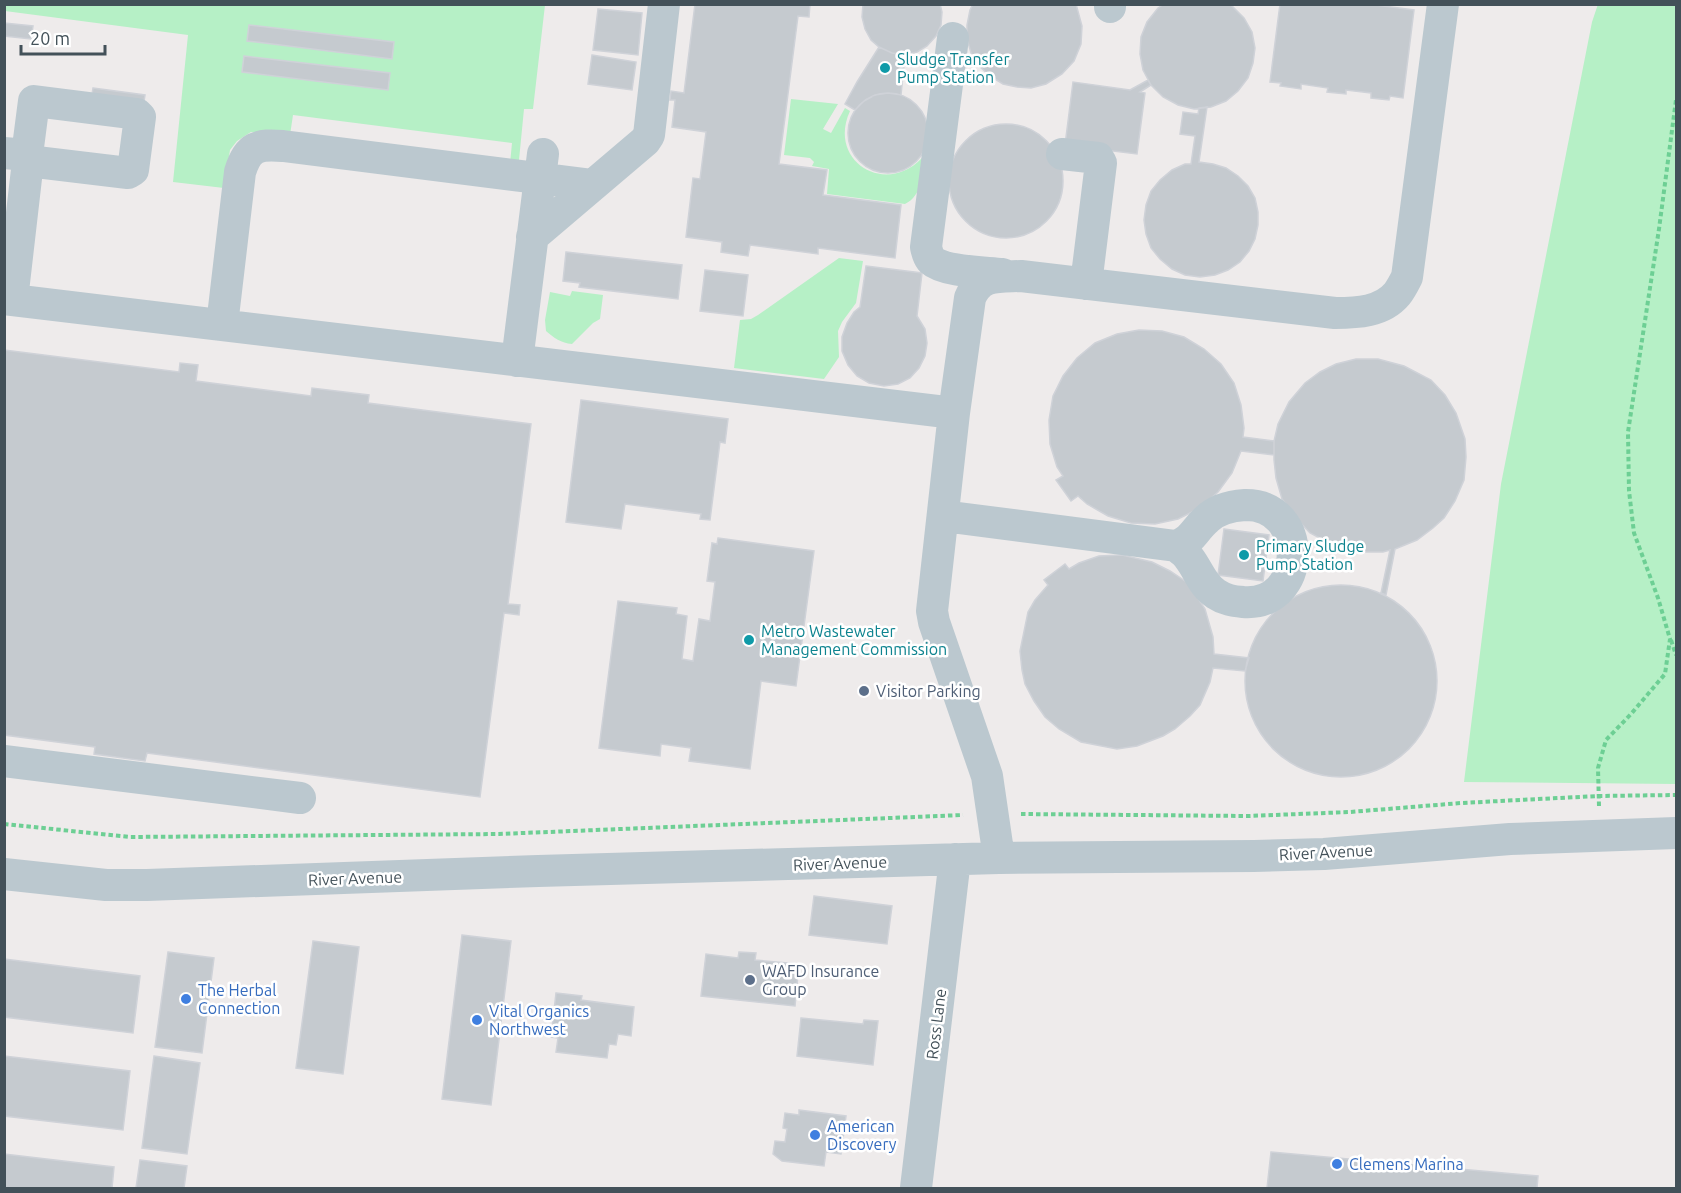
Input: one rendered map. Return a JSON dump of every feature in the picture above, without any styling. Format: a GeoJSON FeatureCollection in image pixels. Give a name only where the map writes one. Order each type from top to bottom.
{"type":"FeatureCollection","features":[{"type":"Feature","properties":{"kind":"street"},"geometry":{"type":"LineString","coordinates":[[532,237],[645,141],[649,135],[664,4]]}},
{"type":"Feature","properties":{"kind":"street"},"geometry":{"type":"LineString","coordinates":[[953,38],[926,247],[932,261],[945,267],[959,269],[1335,313],[1360,313],[1380,307],[1397,295],[1407,278],[1443,4]]}},
{"type":"Feature","properties":{"kind":"street"},"geometry":{"type":"LineString","coordinates":[[222,325],[240,172],[248,153],[255,148],[266,144],[541,166],[593,185]]}},
{"type":"Feature","properties":{"kind":"street"},"geometry":{"type":"LineString","coordinates":[[1062,154],[1098,158],[1101,163],[1086,284]]}},
{"type":"Feature","properties":{"kind":"street"},"geometry":{"type":"LineString","coordinates":[[20,156],[8,299],[954,413]]}},
{"type":"Feature","properties":{"kind":"street"},"geometry":{"type":"LineString","coordinates":[[517,361],[541,166]]}},
{"type":"Feature","properties":{"kind":"street"},"geometry":{"type":"LineString","coordinates":[[959,269],[966,277],[970,298]]}},
{"type":"Feature","properties":{"kind":"street"},"geometry":{"type":"LineString","coordinates":[[999,858],[987,776],[932,611],[954,413],[970,298],[975,286],[986,279],[1021,276]]}},
{"type":"Feature","properties":{"kind":"street"},"geometry":{"type":"LineString","coordinates":[[943,516],[1190,549]]}},
{"type":"Feature","properties":{"kind":"street"},"geometry":{"type":"LineString","coordinates":[[4,761],[300,798]]}},
{"type":"Feature","properties":{"kind":"street","name":"River Avenue"},"geometry":{"type":"LineString","coordinates":[[4,874],[106,885],[147,885],[955,859],[1324,854],[1510,839],[1677,833]]}},
{"type":"Feature","properties":{"kind":"street","name":"Ross Lane"},"geometry":{"type":"LineString","coordinates":[[916,1188],[955,859]]}},
{"type":"Feature","properties":{"kind":"path"},"geometry":{"type":"LineString","coordinates":[[1677,100],[1628,432],[1629,491],[1634,533],[1677,655]]}},
{"type":"Feature","properties":{"kind":"path"},"geometry":{"type":"LineString","coordinates":[[1598,796],[1598,768],[1606,740],[1665,674],[1670,639]]}},
{"type":"Feature","properties":{"kind":"path"},"geometry":{"type":"LineString","coordinates":[[4,824],[130,837],[499,834],[992,814],[1248,816],[1350,812],[1461,803],[1598,796],[1677,795]]}},
{"type":"Feature","properties":{"kind":"green space"},"geometry":{"type":"Polygon","coordinates":[[[5,4],[545,5],[533,109],[524,109],[519,160],[510,164],[512,143],[293,115],[290,135],[251,132],[237,141],[230,150],[224,188],[173,182],[188,35],[5,11],[5,4]]]}},
{"type":"Feature","properties":{"kind":"green space"},"geometry":{"type":"Polygon","coordinates":[[[1598,4],[1676,5],[1676,784],[1464,782],[1501,484],[1592,22],[1598,4]]]}},
{"type":"Feature","properties":{"kind":"green space"},"geometry":{"type":"Polygon","coordinates":[[[791,99],[838,104],[823,129],[831,133],[845,108],[850,111],[845,129],[846,145],[853,158],[864,168],[877,173],[892,174],[907,169],[925,158],[915,196],[905,204],[827,194],[829,169],[812,166],[814,162],[810,158],[784,155],[791,99]]]}},
{"type":"Feature","properties":{"kind":"green space"},"geometry":{"type":"Polygon","coordinates":[[[839,258],[863,261],[856,303],[838,331],[839,357],[824,379],[734,368],[740,320],[751,319],[758,315],[839,258]]]}},
{"type":"Feature","properties":{"kind":"green space"},"geometry":{"type":"Polygon","coordinates":[[[572,291],[603,295],[600,319],[572,344],[558,340],[546,331],[545,320],[550,292],[570,296],[572,291]]]}},
{"type":"Feature","properties":{"kind":"building"},"geometry":{"type":"Polygon","coordinates":[[[695,4],[810,4],[809,17],[798,16],[779,164],[827,170],[823,195],[901,205],[895,258],[818,248],[818,254],[750,245],[748,256],[721,252],[722,242],[686,237],[693,178],[700,179],[706,132],[672,127],[675,100],[670,100],[671,91],[684,93],[695,4]]]}},
{"type":"Feature","properties":{"kind":"building"},"geometry":{"type":"Polygon","coordinates":[[[863,4],[940,4],[941,25],[936,36],[927,46],[917,52],[905,55],[892,53],[871,40],[862,17],[863,4]]]}},
{"type":"Feature","properties":{"kind":"building"},"geometry":{"type":"Polygon","coordinates":[[[973,4],[1076,4],[1082,26],[1081,44],[1074,61],[1062,74],[1046,84],[1031,88],[1003,84],[979,66],[971,53],[967,39],[967,25],[973,4]]]}},
{"type":"Feature","properties":{"kind":"building"},"geometry":{"type":"Polygon","coordinates":[[[1164,4],[1230,4],[1244,18],[1252,32],[1255,48],[1253,63],[1248,78],[1226,101],[1211,107],[1194,109],[1178,105],[1163,97],[1151,85],[1143,70],[1140,54],[1141,37],[1147,22],[1164,4]]]}},
{"type":"Feature","properties":{"kind":"building"},"geometry":{"type":"Polygon","coordinates":[[[1280,4],[1368,4],[1414,10],[1403,98],[1390,96],[1389,100],[1371,98],[1371,93],[1346,90],[1346,94],[1327,92],[1328,88],[1301,84],[1301,89],[1270,82],[1280,4]]]}},
{"type":"Feature","properties":{"kind":"building"},"geometry":{"type":"Polygon","coordinates":[[[598,9],[642,13],[638,55],[593,50],[598,9]]]}},
{"type":"Feature","properties":{"kind":"building"},"geometry":{"type":"Polygon","coordinates":[[[4,23],[33,26],[31,39],[4,36],[4,23]]]}},
{"type":"Feature","properties":{"kind":"building"},"geometry":{"type":"Polygon","coordinates":[[[249,25],[394,42],[392,59],[247,41],[249,25]]]}},
{"type":"Feature","properties":{"kind":"building","name":"Sludge Transfer Pump Station"},"geometry":{"type":"Polygon","coordinates":[[[879,47],[892,53],[905,55],[901,95],[888,93],[875,95],[855,110],[845,104],[879,47]]]}},
{"type":"Feature","properties":{"kind":"building"},"geometry":{"type":"Polygon","coordinates":[[[592,55],[636,62],[632,90],[588,84],[592,55]]]}},
{"type":"Feature","properties":{"kind":"building"},"geometry":{"type":"Polygon","coordinates":[[[244,56],[390,73],[388,90],[242,72],[244,56]]]}},
{"type":"Feature","properties":{"kind":"building"},"geometry":{"type":"Polygon","coordinates":[[[1148,80],[1151,85],[1140,92],[1145,93],[1137,154],[1065,145],[1073,82],[1130,90],[1148,80]]]}},
{"type":"Feature","properties":{"kind":"building"},"geometry":{"type":"Polygon","coordinates":[[[93,88],[145,95],[143,108],[91,101],[93,88]]]}},
{"type":"Feature","properties":{"kind":"building"},"geometry":{"type":"Polygon","coordinates":[[[888,93],[903,96],[916,105],[925,118],[928,133],[925,148],[916,161],[903,170],[888,173],[873,170],[860,161],[851,148],[848,133],[851,118],[860,105],[873,96],[888,93]]]}},
{"type":"Feature","properties":{"kind":"building"},"geometry":{"type":"Polygon","coordinates":[[[1207,107],[1199,162],[1226,168],[1248,186],[1255,198],[1258,225],[1255,239],[1240,262],[1215,275],[1200,277],[1185,275],[1172,269],[1160,259],[1151,248],[1144,220],[1151,191],[1160,180],[1172,170],[1185,164],[1191,164],[1195,136],[1180,134],[1183,112],[1198,114],[1199,108],[1207,107]]]}},
{"type":"Feature","properties":{"kind":"building"},"geometry":{"type":"Polygon","coordinates":[[[1006,124],[1028,128],[1038,133],[1054,149],[1059,159],[1063,181],[1059,203],[1054,213],[1038,229],[1028,234],[1006,238],[984,234],[974,229],[958,213],[953,203],[949,181],[953,159],[958,149],[974,133],[984,128],[1006,124]]]}},
{"type":"Feature","properties":{"kind":"building"},"geometry":{"type":"Polygon","coordinates":[[[566,252],[682,265],[678,299],[579,287],[580,283],[563,281],[566,252]]]}},
{"type":"Feature","properties":{"kind":"building"},"geometry":{"type":"Polygon","coordinates":[[[866,266],[922,273],[917,316],[925,329],[927,343],[925,356],[919,368],[910,378],[898,384],[884,386],[869,383],[857,376],[848,365],[842,351],[842,337],[847,323],[860,307],[866,266]]]}},
{"type":"Feature","properties":{"kind":"building"},"geometry":{"type":"Polygon","coordinates":[[[705,270],[748,275],[743,316],[700,311],[705,270]]]}},
{"type":"Feature","properties":{"kind":"building"},"geometry":{"type":"Polygon","coordinates":[[[1139,330],[1162,331],[1184,337],[1204,349],[1221,364],[1234,383],[1241,405],[1243,437],[1274,441],[1274,455],[1241,451],[1232,473],[1218,492],[1200,508],[1178,519],[1155,524],[1131,523],[1108,516],[1078,496],[1071,501],[1056,480],[1063,476],[1057,467],[1050,444],[1049,420],[1053,396],[1063,376],[1077,358],[1095,343],[1117,334],[1139,330]]]}},
{"type":"Feature","properties":{"kind":"building"},"geometry":{"type":"Polygon","coordinates":[[[4,350],[179,372],[180,363],[198,365],[196,381],[311,396],[312,388],[369,395],[368,403],[531,424],[508,604],[520,605],[519,615],[504,613],[480,797],[147,753],[145,761],[94,754],[95,747],[4,735],[4,350]]]}},
{"type":"Feature","properties":{"kind":"building"},"geometry":{"type":"Polygon","coordinates":[[[1356,359],[1378,359],[1404,366],[1431,380],[1445,395],[1456,413],[1465,439],[1464,480],[1455,501],[1444,518],[1433,528],[1417,540],[1395,549],[1386,595],[1381,593],[1390,550],[1355,552],[1333,545],[1310,533],[1282,499],[1276,478],[1274,441],[1278,424],[1289,402],[1305,383],[1320,372],[1336,364],[1356,359]]]}},
{"type":"Feature","properties":{"kind":"building"},"geometry":{"type":"Polygon","coordinates":[[[581,400],[728,419],[725,443],[720,442],[710,520],[700,519],[701,514],[625,504],[621,529],[566,522],[581,400]]]}},
{"type":"Feature","properties":{"kind":"building","name":"Primary Sludge Pump Station"},"geometry":{"type":"Polygon","coordinates":[[[1224,529],[1269,535],[1263,581],[1218,575],[1224,529]]]}},
{"type":"Feature","properties":{"kind":"building","name":"Metro Wastewater Management Commission"},"geometry":{"type":"Polygon","coordinates":[[[718,538],[814,551],[796,686],[761,681],[750,769],[689,761],[691,748],[661,744],[660,756],[599,748],[618,601],[677,608],[676,614],[687,616],[682,659],[693,661],[699,619],[710,621],[715,582],[707,581],[712,543],[717,544],[718,538]]]}},
{"type":"Feature","properties":{"kind":"building"},"geometry":{"type":"Polygon","coordinates":[[[1122,555],[1152,562],[1188,583],[1205,609],[1213,637],[1214,654],[1249,658],[1245,671],[1213,668],[1210,682],[1200,705],[1175,729],[1137,746],[1117,749],[1081,742],[1059,729],[1045,717],[1025,684],[1020,651],[1028,612],[1048,585],[1044,580],[1065,564],[1069,569],[1099,556],[1122,555]]]}},
{"type":"Feature","properties":{"kind":"building"},"geometry":{"type":"Polygon","coordinates":[[[1341,585],[1378,592],[1409,613],[1430,644],[1437,681],[1430,718],[1409,749],[1378,770],[1341,777],[1304,770],[1273,749],[1252,718],[1245,681],[1252,644],[1273,613],[1304,592],[1341,585]]]}},
{"type":"Feature","properties":{"kind":"building"},"geometry":{"type":"Polygon","coordinates":[[[814,896],[892,906],[887,944],[809,935],[814,896]]]}},
{"type":"Feature","properties":{"kind":"building","name":"Vital Organics Northwest"},"geometry":{"type":"Polygon","coordinates":[[[462,935],[511,941],[491,1105],[442,1099],[462,935]]]}},
{"type":"Feature","properties":{"kind":"building"},"geometry":{"type":"Polygon","coordinates":[[[313,941],[359,947],[343,1074],[296,1068],[313,941]]]}},
{"type":"Feature","properties":{"kind":"building"},"geometry":{"type":"Polygon","coordinates":[[[168,952],[214,958],[202,1053],[155,1047],[168,952]]]}},
{"type":"Feature","properties":{"kind":"building","name":"WAFD Insurance Group"},"geometry":{"type":"Polygon","coordinates":[[[739,952],[756,953],[755,960],[799,964],[795,1006],[701,996],[706,954],[738,958],[739,952]]]}},
{"type":"Feature","properties":{"kind":"building"},"geometry":{"type":"Polygon","coordinates":[[[4,959],[140,976],[133,1033],[4,1017],[4,959]]]}},
{"type":"Feature","properties":{"kind":"building"},"geometry":{"type":"Polygon","coordinates":[[[556,993],[582,996],[581,1000],[634,1007],[631,1036],[618,1034],[616,1045],[609,1044],[607,1058],[556,1052],[558,1038],[551,1037],[556,993]]]}},
{"type":"Feature","properties":{"kind":"building"},"geometry":{"type":"Polygon","coordinates":[[[801,1018],[863,1024],[864,1020],[878,1021],[873,1065],[797,1056],[801,1018]]]}},
{"type":"Feature","properties":{"kind":"building"},"geometry":{"type":"Polygon","coordinates":[[[4,1056],[130,1071],[123,1130],[4,1116],[4,1056]]]}},
{"type":"Feature","properties":{"kind":"building"},"geometry":{"type":"Polygon","coordinates":[[[154,1056],[200,1063],[187,1154],[142,1148],[154,1056]]]}},
{"type":"Feature","properties":{"kind":"building","name":"American Discovery"},"geometry":{"type":"Polygon","coordinates":[[[799,1110],[846,1116],[841,1154],[826,1152],[824,1166],[782,1161],[773,1154],[775,1141],[785,1142],[787,1129],[783,1128],[785,1113],[799,1115],[799,1110]]]}},
{"type":"Feature","properties":{"kind":"building","name":"Clemens Marina"},"geometry":{"type":"Polygon","coordinates":[[[1271,1152],[1538,1176],[1537,1188],[1267,1188],[1271,1152]]]}},
{"type":"Feature","properties":{"kind":"building"},"geometry":{"type":"Polygon","coordinates":[[[4,1154],[114,1167],[112,1188],[4,1188],[4,1154]]]}},
{"type":"Feature","properties":{"kind":"building"},"geometry":{"type":"Polygon","coordinates":[[[140,1160],[187,1166],[184,1188],[136,1188],[140,1160]]]}},
{"type":"Feature","properties":{"kind":"place","name":"Sludge Transfer Pump Station"},"geometry":{"type":"Point","coordinates":[885,68]}},
{"type":"Feature","properties":{"kind":"place","name":"Primary Sludge Pump Station"},"geometry":{"type":"Point","coordinates":[1244,555]}},
{"type":"Feature","properties":{"kind":"place","name":"Metro Wastewater Management Commission"},"geometry":{"type":"Point","coordinates":[749,640]}},
{"type":"Feature","properties":{"kind":"place","name":"Visitor Parking"},"geometry":{"type":"Point","coordinates":[864,691]}},
{"type":"Feature","properties":{"kind":"place","name":"WAFD Insurance Group"},"geometry":{"type":"Point","coordinates":[750,980]}},
{"type":"Feature","properties":{"kind":"place","name":"The Herbal Connection"},"geometry":{"type":"Point","coordinates":[186,999]}},
{"type":"Feature","properties":{"kind":"place","name":"Vital Organics Northwest"},"geometry":{"type":"Point","coordinates":[477,1020]}},
{"type":"Feature","properties":{"kind":"place","name":"American Discovery"},"geometry":{"type":"Point","coordinates":[815,1135]}},
{"type":"Feature","properties":{"kind":"place","name":"Clemens Marina"},"geometry":{"type":"Point","coordinates":[1337,1164]}}]}
